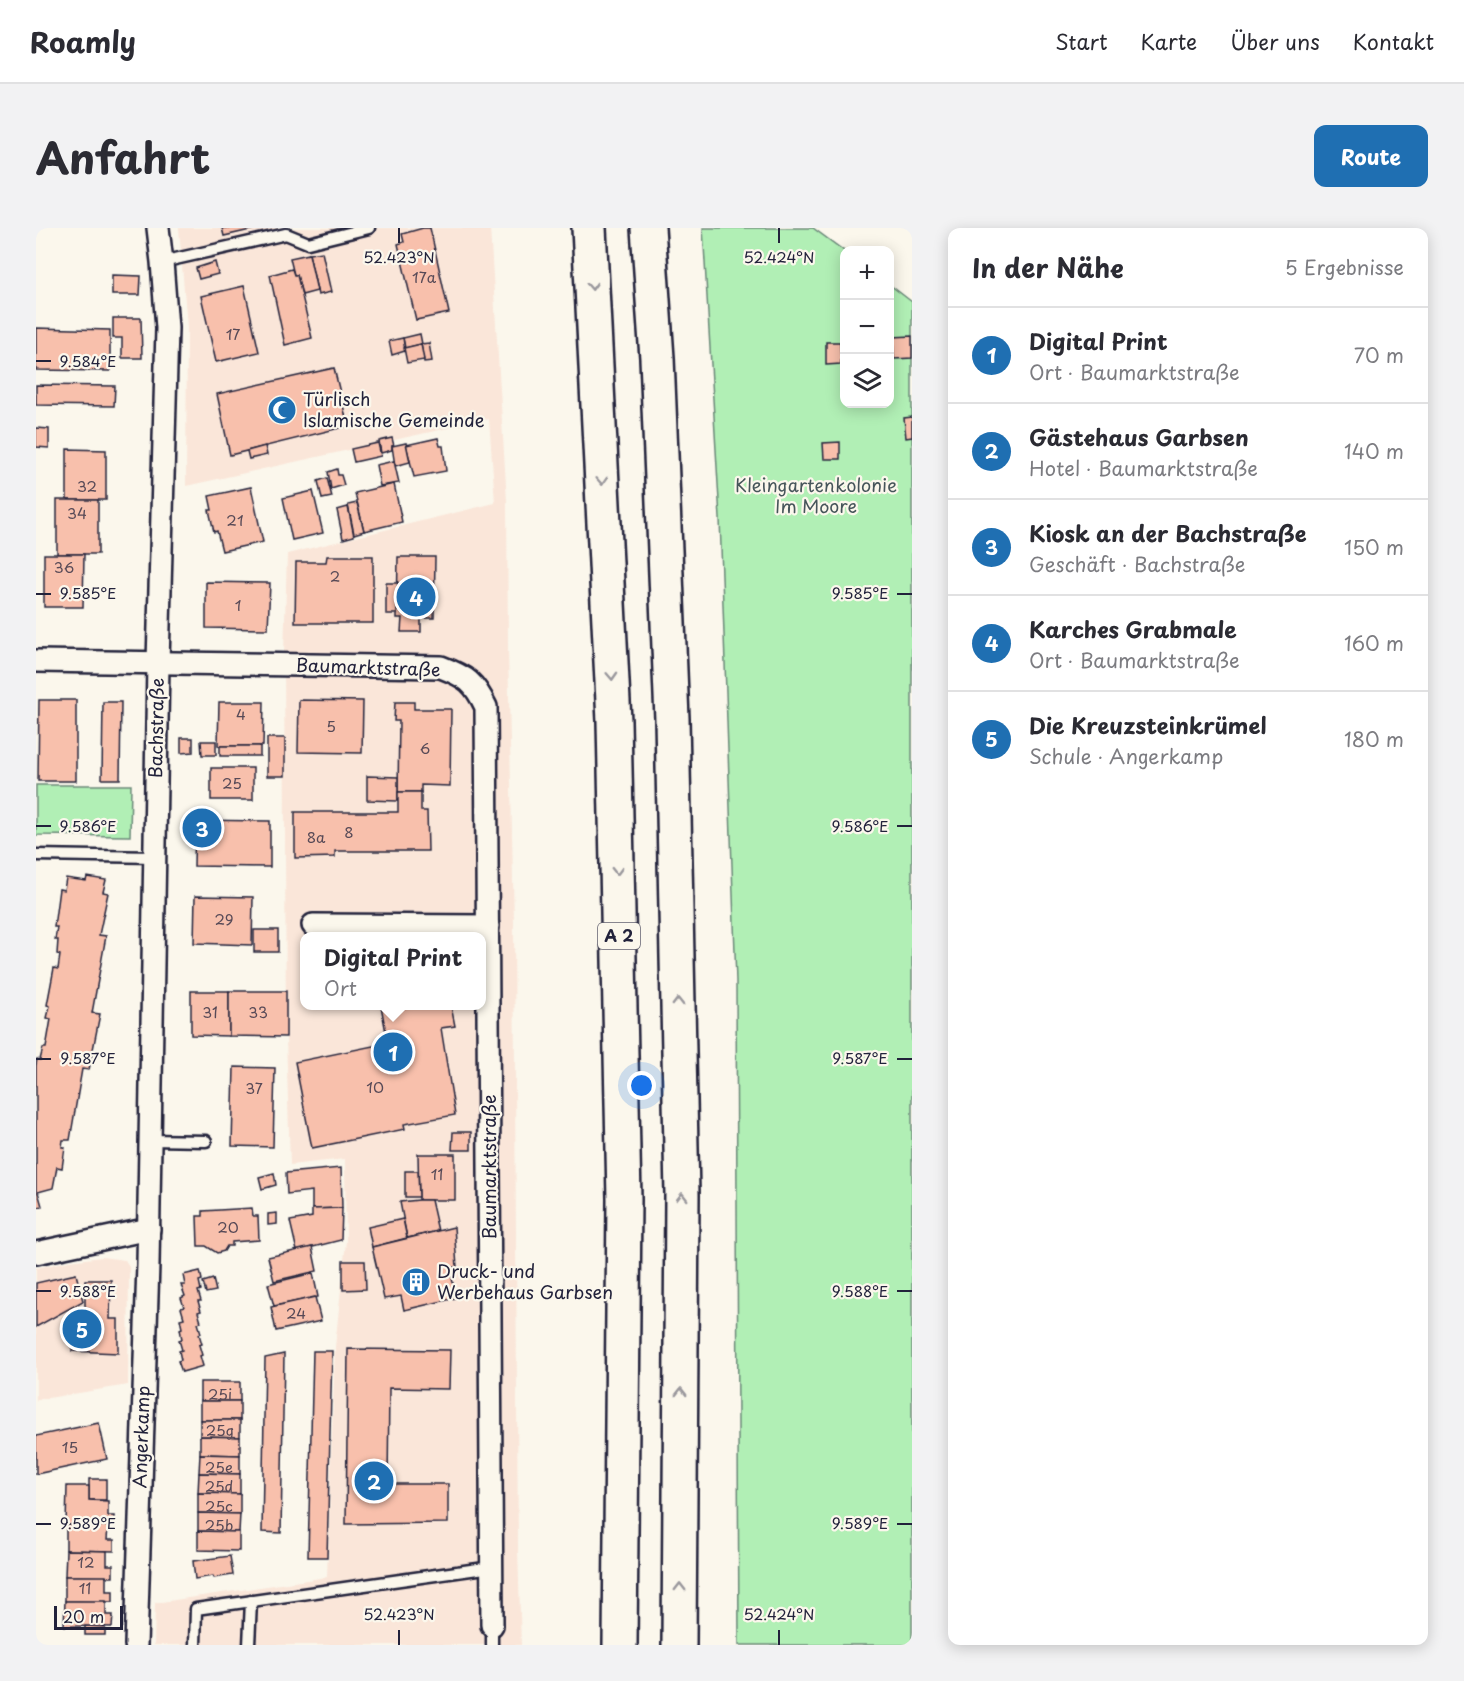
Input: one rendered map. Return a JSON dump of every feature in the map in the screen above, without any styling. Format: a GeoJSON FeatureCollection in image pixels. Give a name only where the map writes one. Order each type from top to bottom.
{"type":"FeatureCollection","features":[{"type":"Feature","properties":{"kind":"highway","name":"A 2"},"geometry":{"type":"LineString","coordinates":[[589,228],[614,733],[624,1199],[620,1645]]}},
{"type":"Feature","properties":{"kind":"highway"},"geometry":{"type":"LineString","coordinates":[[648,228],[657,358],[673,731],[682,1195],[679,1645]]}},
{"type":"Feature","properties":{"kind":"street","name":"Bachstraße"},"geometry":{"type":"LineString","coordinates":[[149,1229],[166,328],[158,228]]}},
{"type":"Feature","properties":{"kind":"street","name":"Baumarktstraße"},"geometry":{"type":"LineString","coordinates":[[36,661],[441,668],[459,674],[477,689],[486,707],[492,1635]]}},
{"type":"Feature","properties":{"kind":"street"},"geometry":{"type":"LineString","coordinates":[[313,925],[488,926]]}},
{"type":"Feature","properties":{"kind":"street"},"geometry":{"type":"LineString","coordinates":[[36,1253],[149,1229]]}},
{"type":"Feature","properties":{"kind":"street","name":"Angerkamp"},"geometry":{"type":"LineString","coordinates":[[136,1645],[149,1229]]}},
{"type":"Feature","properties":{"kind":"lane"},"geometry":{"type":"LineString","coordinates":[[162,262],[286,234],[308,243],[369,228]]}},
{"type":"Feature","properties":{"kind":"lane"},"geometry":{"type":"LineString","coordinates":[[36,855],[155,857]]}},
{"type":"Feature","properties":{"kind":"lane"},"geometry":{"type":"LineString","coordinates":[[150,1140],[206,1141]]}},
{"type":"Feature","properties":{"kind":"lane"},"geometry":{"type":"LineString","coordinates":[[195,1645],[196,1609],[492,1567]]}},
{"type":"Feature","properties":{"kind":"lane"},"geometry":{"type":"LineString","coordinates":[[249,1645],[251,1601]]}},
{"type":"Feature","properties":{"kind":"shaded area"},"geometry":{"type":"Polygon","coordinates":[[[179,228],[490,228],[507,501],[514,924],[518,1550],[521,1645],[154,1645],[155,1603],[327,1577],[335,1347],[346,1241],[345,1159],[290,1165],[286,1037],[284,653],[287,554],[495,503],[489,419],[186,486],[187,327],[179,228]]]}},
{"type":"Feature","properties":{"kind":"shaded area"},"geometry":{"type":"Polygon","coordinates":[[[102,1257],[125,1260],[129,1266],[128,1385],[36,1400],[36,1268],[102,1257]]]}},
{"type":"Feature","properties":{"kind":"green space","name":"Kleingartenkolonie Im Moore"},"geometry":{"type":"Polygon","coordinates":[[[703,228],[813,228],[840,248],[840,408],[894,408],[894,288],[912,302],[912,1645],[739,1645],[736,981],[720,518],[703,228]]]}},
{"type":"Feature","properties":{"kind":"green space"},"geometry":{"type":"Polygon","coordinates":[[[36,785],[131,785],[130,836],[36,835],[36,785]]]}},
{"type":"Feature","properties":{"kind":"building"},"geometry":{"type":"Polygon","coordinates":[[[222,228],[259,228],[224,236],[222,228]]]}},
{"type":"Feature","properties":{"kind":"building"},"geometry":{"type":"Polygon","coordinates":[[[430,228],[449,313],[416,320],[398,244],[404,242],[402,234],[430,228]]]}},
{"type":"Feature","properties":{"kind":"building"},"geometry":{"type":"Polygon","coordinates":[[[322,252],[331,292],[318,295],[309,254],[322,252]]]}},
{"type":"Feature","properties":{"kind":"building"},"geometry":{"type":"Polygon","coordinates":[[[309,254],[317,291],[302,295],[290,258],[309,254]]]}},
{"type":"Feature","properties":{"kind":"building"},"geometry":{"type":"Polygon","coordinates":[[[215,262],[218,274],[199,279],[196,268],[215,262]]]}},
{"type":"Feature","properties":{"kind":"building"},"geometry":{"type":"Polygon","coordinates":[[[292,269],[294,275],[297,275],[312,338],[285,345],[270,275],[292,269]]]}},
{"type":"Feature","properties":{"kind":"building"},"geometry":{"type":"Polygon","coordinates":[[[112,275],[141,276],[140,295],[112,295],[112,275]]]}},
{"type":"Feature","properties":{"kind":"building"},"geometry":{"type":"Polygon","coordinates":[[[244,286],[259,352],[216,362],[201,296],[244,286]]]}},
{"type":"Feature","properties":{"kind":"building"},"geometry":{"type":"Polygon","coordinates":[[[113,318],[141,318],[142,358],[122,358],[122,338],[113,338],[113,318]]]}},
{"type":"Feature","properties":{"kind":"building"},"geometry":{"type":"Polygon","coordinates":[[[36,328],[110,330],[110,371],[36,370],[36,328]]]}},
{"type":"Feature","properties":{"kind":"building"},"geometry":{"type":"Polygon","coordinates":[[[420,334],[422,344],[405,348],[403,338],[420,334]]]}},
{"type":"Feature","properties":{"kind":"building"},"geometry":{"type":"Polygon","coordinates":[[[912,336],[912,358],[894,359],[894,337],[912,336]]]}},
{"type":"Feature","properties":{"kind":"building"},"geometry":{"type":"Polygon","coordinates":[[[403,338],[405,351],[392,355],[389,341],[403,338]]]}},
{"type":"Feature","properties":{"kind":"building"},"geometry":{"type":"Polygon","coordinates":[[[826,342],[840,342],[840,364],[826,365],[826,342]]]}},
{"type":"Feature","properties":{"kind":"building"},"geometry":{"type":"Polygon","coordinates":[[[429,343],[432,361],[424,362],[421,344],[429,343]]]}},
{"type":"Feature","properties":{"kind":"building"},"geometry":{"type":"Polygon","coordinates":[[[421,344],[424,360],[407,363],[404,348],[421,344]]]}},
{"type":"Feature","properties":{"kind":"building","name":"Türlisch Islamische Gemeinde"},"geometry":{"type":"Polygon","coordinates":[[[334,368],[348,426],[230,455],[217,394],[334,368]]]}},
{"type":"Feature","properties":{"kind":"building"},"geometry":{"type":"Polygon","coordinates":[[[36,385],[115,386],[114,406],[36,405],[36,385]]]}},
{"type":"Feature","properties":{"kind":"building"},"geometry":{"type":"Polygon","coordinates":[[[912,417],[912,437],[906,438],[904,418],[912,417]]]}},
{"type":"Feature","properties":{"kind":"building"},"geometry":{"type":"Polygon","coordinates":[[[36,428],[49,429],[49,448],[36,447],[36,428]]]}},
{"type":"Feature","properties":{"kind":"building"},"geometry":{"type":"Polygon","coordinates":[[[392,438],[394,446],[392,450],[381,453],[379,441],[392,438]]]}},
{"type":"Feature","properties":{"kind":"building"},"geometry":{"type":"Polygon","coordinates":[[[438,438],[440,446],[443,446],[446,471],[414,477],[406,445],[438,438]]]}},
{"type":"Feature","properties":{"kind":"building"},"geometry":{"type":"Polygon","coordinates":[[[840,442],[840,459],[824,459],[823,443],[840,442]]]}},
{"type":"Feature","properties":{"kind":"building"},"geometry":{"type":"Polygon","coordinates":[[[378,443],[381,456],[354,462],[351,449],[378,443]]]}},
{"type":"Feature","properties":{"kind":"building"},"geometry":{"type":"Polygon","coordinates":[[[406,443],[410,462],[395,466],[392,446],[406,443]]]}},
{"type":"Feature","properties":{"kind":"building"},"geometry":{"type":"Polygon","coordinates":[[[265,446],[267,455],[249,459],[247,451],[265,446]]]}},
{"type":"Feature","properties":{"kind":"building"},"geometry":{"type":"Polygon","coordinates":[[[67,449],[106,450],[106,500],[67,500],[67,449]]]}},
{"type":"Feature","properties":{"kind":"building"},"geometry":{"type":"Polygon","coordinates":[[[394,461],[399,483],[380,486],[376,465],[394,461]]]}},
{"type":"Feature","properties":{"kind":"building"},"geometry":{"type":"Polygon","coordinates":[[[337,469],[344,485],[331,489],[328,472],[337,469]]]}},
{"type":"Feature","properties":{"kind":"building"},"geometry":{"type":"Polygon","coordinates":[[[327,478],[332,497],[322,499],[318,481],[327,478]]]}},
{"type":"Feature","properties":{"kind":"building"},"geometry":{"type":"Polygon","coordinates":[[[394,484],[402,522],[364,531],[355,493],[394,484]]]}},
{"type":"Feature","properties":{"kind":"building"},"geometry":{"type":"Polygon","coordinates":[[[251,487],[263,542],[222,551],[217,531],[214,532],[209,510],[212,510],[209,496],[251,487]]]}},
{"type":"Feature","properties":{"kind":"building"},"geometry":{"type":"Polygon","coordinates":[[[313,491],[323,533],[292,540],[283,498],[313,491]]]}},
{"type":"Feature","properties":{"kind":"building"},"geometry":{"type":"Polygon","coordinates":[[[57,500],[98,500],[98,554],[57,554],[57,500]]]}},
{"type":"Feature","properties":{"kind":"building"},"geometry":{"type":"Polygon","coordinates":[[[357,503],[364,531],[354,534],[348,505],[357,503]]]}},
{"type":"Feature","properties":{"kind":"building"},"geometry":{"type":"Polygon","coordinates":[[[348,507],[354,536],[343,539],[337,510],[348,507]]]}},
{"type":"Feature","properties":{"kind":"building"},"geometry":{"type":"Polygon","coordinates":[[[44,554],[84,554],[83,607],[44,607],[44,554]]]}},
{"type":"Feature","properties":{"kind":"building"},"geometry":{"type":"Polygon","coordinates":[[[327,556],[373,556],[373,623],[295,623],[296,562],[326,562],[327,556]]]}},
{"type":"Feature","properties":{"kind":"building"},"geometry":{"type":"Polygon","coordinates":[[[398,557],[435,557],[434,618],[421,618],[421,632],[401,632],[402,618],[397,618],[398,557]]]}},
{"type":"Feature","properties":{"kind":"building"},"geometry":{"type":"Polygon","coordinates":[[[206,582],[270,583],[268,629],[206,628],[206,582]]]}},
{"type":"Feature","properties":{"kind":"building"},"geometry":{"type":"Polygon","coordinates":[[[386,583],[398,583],[397,614],[386,614],[386,583]]]}},
{"type":"Feature","properties":{"kind":"building"},"geometry":{"type":"Polygon","coordinates":[[[39,700],[76,700],[76,781],[38,781],[39,700]]]}},
{"type":"Feature","properties":{"kind":"building"},"geometry":{"type":"Polygon","coordinates":[[[299,700],[363,701],[362,753],[298,752],[299,700]]]}},
{"type":"Feature","properties":{"kind":"building"},"geometry":{"type":"Polygon","coordinates":[[[103,702],[121,702],[120,779],[102,779],[103,702]]]}},
{"type":"Feature","properties":{"kind":"building"},"geometry":{"type":"Polygon","coordinates":[[[219,702],[264,702],[263,746],[218,746],[219,702]]]}},
{"type":"Feature","properties":{"kind":"building"},"geometry":{"type":"Polygon","coordinates":[[[395,702],[414,702],[414,709],[451,709],[450,786],[421,785],[421,792],[398,792],[399,721],[394,721],[395,702]]]}},
{"type":"Feature","properties":{"kind":"building"},"geometry":{"type":"Polygon","coordinates":[[[181,738],[193,738],[193,752],[181,753],[181,738]]]}},
{"type":"Feature","properties":{"kind":"building"},"geometry":{"type":"Polygon","coordinates":[[[267,738],[285,738],[285,776],[267,776],[267,738]]]}},
{"type":"Feature","properties":{"kind":"building"},"geometry":{"type":"Polygon","coordinates":[[[201,741],[216,741],[216,755],[202,755],[201,741]]]}},
{"type":"Feature","properties":{"kind":"building"},"geometry":{"type":"Polygon","coordinates":[[[220,746],[260,746],[260,756],[220,756],[220,746]]]}},
{"type":"Feature","properties":{"kind":"building"},"geometry":{"type":"Polygon","coordinates":[[[211,768],[253,768],[253,800],[211,800],[211,768]]]}},
{"type":"Feature","properties":{"kind":"building"},"geometry":{"type":"Polygon","coordinates":[[[367,776],[398,777],[398,801],[367,800],[367,776]]]}},
{"type":"Feature","properties":{"kind":"building"},"geometry":{"type":"Polygon","coordinates":[[[398,792],[421,792],[421,811],[427,811],[428,851],[335,851],[335,857],[295,858],[295,812],[398,812],[398,792]]]}},
{"type":"Feature","properties":{"kind":"building"},"geometry":{"type":"Polygon","coordinates":[[[195,820],[270,821],[270,867],[194,866],[195,820]]]}},
{"type":"Feature","properties":{"kind":"building"},"geometry":{"type":"Polygon","coordinates":[[[87,877],[106,880],[103,892],[108,893],[99,935],[106,936],[92,1013],[100,1014],[89,1070],[82,1069],[70,1140],[63,1140],[62,1147],[65,1147],[62,1168],[57,1167],[53,1188],[38,1192],[42,1206],[36,1208],[36,1066],[43,1048],[46,1048],[51,1019],[47,1018],[50,1006],[47,1005],[54,968],[58,969],[60,955],[57,954],[58,940],[55,940],[57,927],[54,927],[59,889],[64,890],[66,878],[86,881],[87,877]]]}},
{"type":"Feature","properties":{"kind":"building"},"geometry":{"type":"Polygon","coordinates":[[[195,896],[253,897],[252,945],[194,943],[195,896]]]}},
{"type":"Feature","properties":{"kind":"building"},"geometry":{"type":"Polygon","coordinates":[[[254,930],[278,930],[278,952],[254,952],[254,930]]]}},
{"type":"Feature","properties":{"kind":"building"},"geometry":{"type":"Polygon","coordinates":[[[191,991],[229,991],[229,1036],[191,1035],[191,991]]]}},
{"type":"Feature","properties":{"kind":"building"},"geometry":{"type":"Polygon","coordinates":[[[229,991],[286,991],[286,1037],[229,1036],[229,991]]]}},
{"type":"Feature","properties":{"kind":"building"},"geometry":{"type":"Polygon","coordinates":[[[382,1010],[452,1010],[455,1026],[441,1028],[455,1115],[404,1124],[405,1129],[312,1148],[295,1062],[388,1043],[382,1010]]]}},
{"type":"Feature","properties":{"kind":"building"},"geometry":{"type":"Polygon","coordinates":[[[234,1067],[275,1068],[273,1147],[232,1146],[234,1067]]]}},
{"type":"Feature","properties":{"kind":"building"},"geometry":{"type":"Polygon","coordinates":[[[453,1132],[471,1132],[471,1150],[452,1150],[453,1132]]]}},
{"type":"Feature","properties":{"kind":"building"},"geometry":{"type":"Polygon","coordinates":[[[418,1154],[455,1154],[455,1200],[419,1200],[418,1154]]]}},
{"type":"Feature","properties":{"kind":"building"},"geometry":{"type":"Polygon","coordinates":[[[341,1168],[342,1208],[312,1209],[312,1191],[287,1194],[286,1173],[341,1168]]]}},
{"type":"Feature","properties":{"kind":"building"},"geometry":{"type":"Polygon","coordinates":[[[405,1171],[418,1171],[419,1197],[405,1197],[405,1171]]]}},
{"type":"Feature","properties":{"kind":"building"},"geometry":{"type":"Polygon","coordinates":[[[274,1173],[276,1185],[262,1189],[259,1177],[274,1173]]]}},
{"type":"Feature","properties":{"kind":"building"},"geometry":{"type":"Polygon","coordinates":[[[431,1200],[438,1231],[407,1238],[400,1202],[431,1200]]]}},
{"type":"Feature","properties":{"kind":"building"},"geometry":{"type":"Polygon","coordinates":[[[252,1208],[253,1216],[258,1216],[259,1240],[232,1242],[232,1246],[227,1246],[224,1251],[217,1253],[206,1246],[198,1246],[197,1216],[203,1216],[203,1211],[252,1208]]]}},
{"type":"Feature","properties":{"kind":"building"},"geometry":{"type":"Polygon","coordinates":[[[342,1208],[341,1240],[297,1251],[290,1221],[312,1217],[312,1209],[342,1208]]]}},
{"type":"Feature","properties":{"kind":"building"},"geometry":{"type":"Polygon","coordinates":[[[277,1213],[277,1224],[268,1225],[268,1214],[277,1213]]]}},
{"type":"Feature","properties":{"kind":"building"},"geometry":{"type":"Polygon","coordinates":[[[403,1219],[407,1238],[372,1247],[368,1227],[403,1219]]]}},
{"type":"Feature","properties":{"kind":"building","name":"Druck- und Werbehaus Garbsen"},"geometry":{"type":"Polygon","coordinates":[[[454,1227],[457,1267],[450,1268],[456,1298],[404,1310],[401,1296],[384,1299],[372,1247],[454,1227]]]}},
{"type":"Feature","properties":{"kind":"building"},"geometry":{"type":"Polygon","coordinates":[[[312,1247],[317,1271],[274,1281],[268,1257],[312,1247]]]}},
{"type":"Feature","properties":{"kind":"building"},"geometry":{"type":"Polygon","coordinates":[[[343,1261],[365,1261],[366,1289],[343,1290],[343,1261]]]}},
{"type":"Feature","properties":{"kind":"building"},"geometry":{"type":"Polygon","coordinates":[[[200,1271],[201,1290],[198,1291],[201,1301],[198,1301],[201,1311],[198,1312],[201,1322],[198,1323],[202,1344],[199,1345],[202,1355],[200,1356],[203,1366],[182,1372],[178,1361],[181,1360],[179,1351],[182,1350],[179,1340],[182,1339],[180,1319],[184,1318],[181,1298],[185,1296],[181,1285],[185,1285],[183,1275],[200,1271]]]}},
{"type":"Feature","properties":{"kind":"building"},"geometry":{"type":"Polygon","coordinates":[[[313,1273],[318,1297],[274,1306],[268,1284],[313,1273]]]}},
{"type":"Feature","properties":{"kind":"building"},"geometry":{"type":"Polygon","coordinates":[[[76,1274],[83,1301],[36,1327],[36,1283],[76,1274]]]}},
{"type":"Feature","properties":{"kind":"building"},"geometry":{"type":"Polygon","coordinates":[[[213,1279],[216,1291],[206,1293],[203,1282],[213,1279]]]}},
{"type":"Feature","properties":{"kind":"building"},"geometry":{"type":"Polygon","coordinates":[[[85,1280],[111,1280],[110,1319],[118,1319],[118,1353],[72,1351],[72,1319],[85,1319],[85,1280]]]}},
{"type":"Feature","properties":{"kind":"building"},"geometry":{"type":"Polygon","coordinates":[[[315,1297],[321,1321],[276,1331],[271,1307],[315,1297]]]}},
{"type":"Feature","properties":{"kind":"building"},"geometry":{"type":"Polygon","coordinates":[[[348,1349],[450,1350],[449,1389],[389,1388],[388,1484],[448,1484],[448,1523],[346,1524],[348,1349]]]}},
{"type":"Feature","properties":{"kind":"building"},"geometry":{"type":"Polygon","coordinates":[[[313,1351],[332,1351],[327,1557],[308,1557],[313,1351]]]}},
{"type":"Feature","properties":{"kind":"building"},"geometry":{"type":"Polygon","coordinates":[[[284,1354],[281,1533],[262,1532],[265,1358],[284,1354]]]}},
{"type":"Feature","properties":{"kind":"building"},"geometry":{"type":"Polygon","coordinates":[[[200,1382],[240,1382],[240,1401],[200,1401],[200,1382]]]}},
{"type":"Feature","properties":{"kind":"building"},"geometry":{"type":"Polygon","coordinates":[[[200,1401],[240,1401],[240,1420],[200,1420],[200,1401]]]}},
{"type":"Feature","properties":{"kind":"building"},"geometry":{"type":"Polygon","coordinates":[[[200,1420],[240,1420],[240,1437],[200,1436],[200,1420]]]}},
{"type":"Feature","properties":{"kind":"building"},"geometry":{"type":"Polygon","coordinates":[[[99,1423],[107,1459],[36,1474],[36,1436],[99,1423]]]}},
{"type":"Feature","properties":{"kind":"building"},"geometry":{"type":"Polygon","coordinates":[[[200,1436],[240,1437],[240,1455],[200,1454],[200,1436]]]}},
{"type":"Feature","properties":{"kind":"building"},"geometry":{"type":"Polygon","coordinates":[[[200,1454],[240,1455],[240,1474],[199,1473],[200,1454]]]}},
{"type":"Feature","properties":{"kind":"building"},"geometry":{"type":"Polygon","coordinates":[[[199,1473],[240,1474],[240,1494],[198,1493],[199,1473]]]}},
{"type":"Feature","properties":{"kind":"building"},"geometry":{"type":"Polygon","coordinates":[[[89,1479],[106,1479],[106,1500],[89,1500],[89,1479]]]}},
{"type":"Feature","properties":{"kind":"building"},"geometry":{"type":"Polygon","coordinates":[[[67,1486],[89,1486],[89,1500],[108,1501],[108,1516],[114,1516],[114,1526],[66,1525],[67,1486]]]}},
{"type":"Feature","properties":{"kind":"building"},"geometry":{"type":"Polygon","coordinates":[[[198,1493],[240,1494],[240,1514],[198,1513],[198,1493]]]}},
{"type":"Feature","properties":{"kind":"building"},"geometry":{"type":"Polygon","coordinates":[[[198,1513],[240,1514],[239,1532],[198,1531],[198,1513]]]}},
{"type":"Feature","properties":{"kind":"building"},"geometry":{"type":"Polygon","coordinates":[[[66,1525],[108,1526],[107,1540],[114,1540],[114,1551],[66,1550],[66,1525]]]}},
{"type":"Feature","properties":{"kind":"building"},"geometry":{"type":"Polygon","coordinates":[[[198,1531],[239,1532],[239,1551],[198,1550],[198,1531]]]}},
{"type":"Feature","properties":{"kind":"building"},"geometry":{"type":"Polygon","coordinates":[[[66,1550],[107,1551],[107,1565],[113,1565],[113,1577],[65,1576],[66,1550]]]}},
{"type":"Feature","properties":{"kind":"building"},"geometry":{"type":"Polygon","coordinates":[[[230,1556],[233,1575],[195,1579],[193,1561],[230,1556]]]}},
{"type":"Feature","properties":{"kind":"building"},"geometry":{"type":"Polygon","coordinates":[[[65,1576],[106,1576],[106,1591],[113,1591],[113,1602],[65,1601],[65,1576]]]}},
{"type":"Feature","properties":{"kind":"building"},"geometry":{"type":"Polygon","coordinates":[[[65,1601],[106,1601],[106,1615],[113,1615],[112,1627],[64,1626],[65,1601]]]}},
{"type":"Feature","properties":{"kind":"building"},"geometry":{"type":"Polygon","coordinates":[[[85,1626],[105,1627],[105,1635],[85,1635],[85,1626]]]}},
{"type":"Feature","properties":{"kind":"place","name":"Türlisch Islamische Gemeinde"},"geometry":{"type":"Point","coordinates":[282,410]}},
{"type":"Feature","properties":{"kind":"place","name":"Karches Grabmale"},"geometry":{"type":"Point","coordinates":[416,597]}},
{"type":"Feature","properties":{"kind":"place","name":"Kiosk an der Bachstraße"},"geometry":{"type":"Point","coordinates":[202,828]}},
{"type":"Feature","properties":{"kind":"place","name":"Digital Print"},"geometry":{"type":"Point","coordinates":[393,1052]}},
{"type":"Feature","properties":{"kind":"place","name":"Druck- und Werbehaus Garbsen"},"geometry":{"type":"Point","coordinates":[416,1282]}},
{"type":"Feature","properties":{"kind":"place","name":"Die Kreuzsteinkrümel"},"geometry":{"type":"Point","coordinates":[82,1329]}},
{"type":"Feature","properties":{"kind":"place","name":"Gästehaus Garbsen"},"geometry":{"type":"Point","coordinates":[374,1481]}}]}
